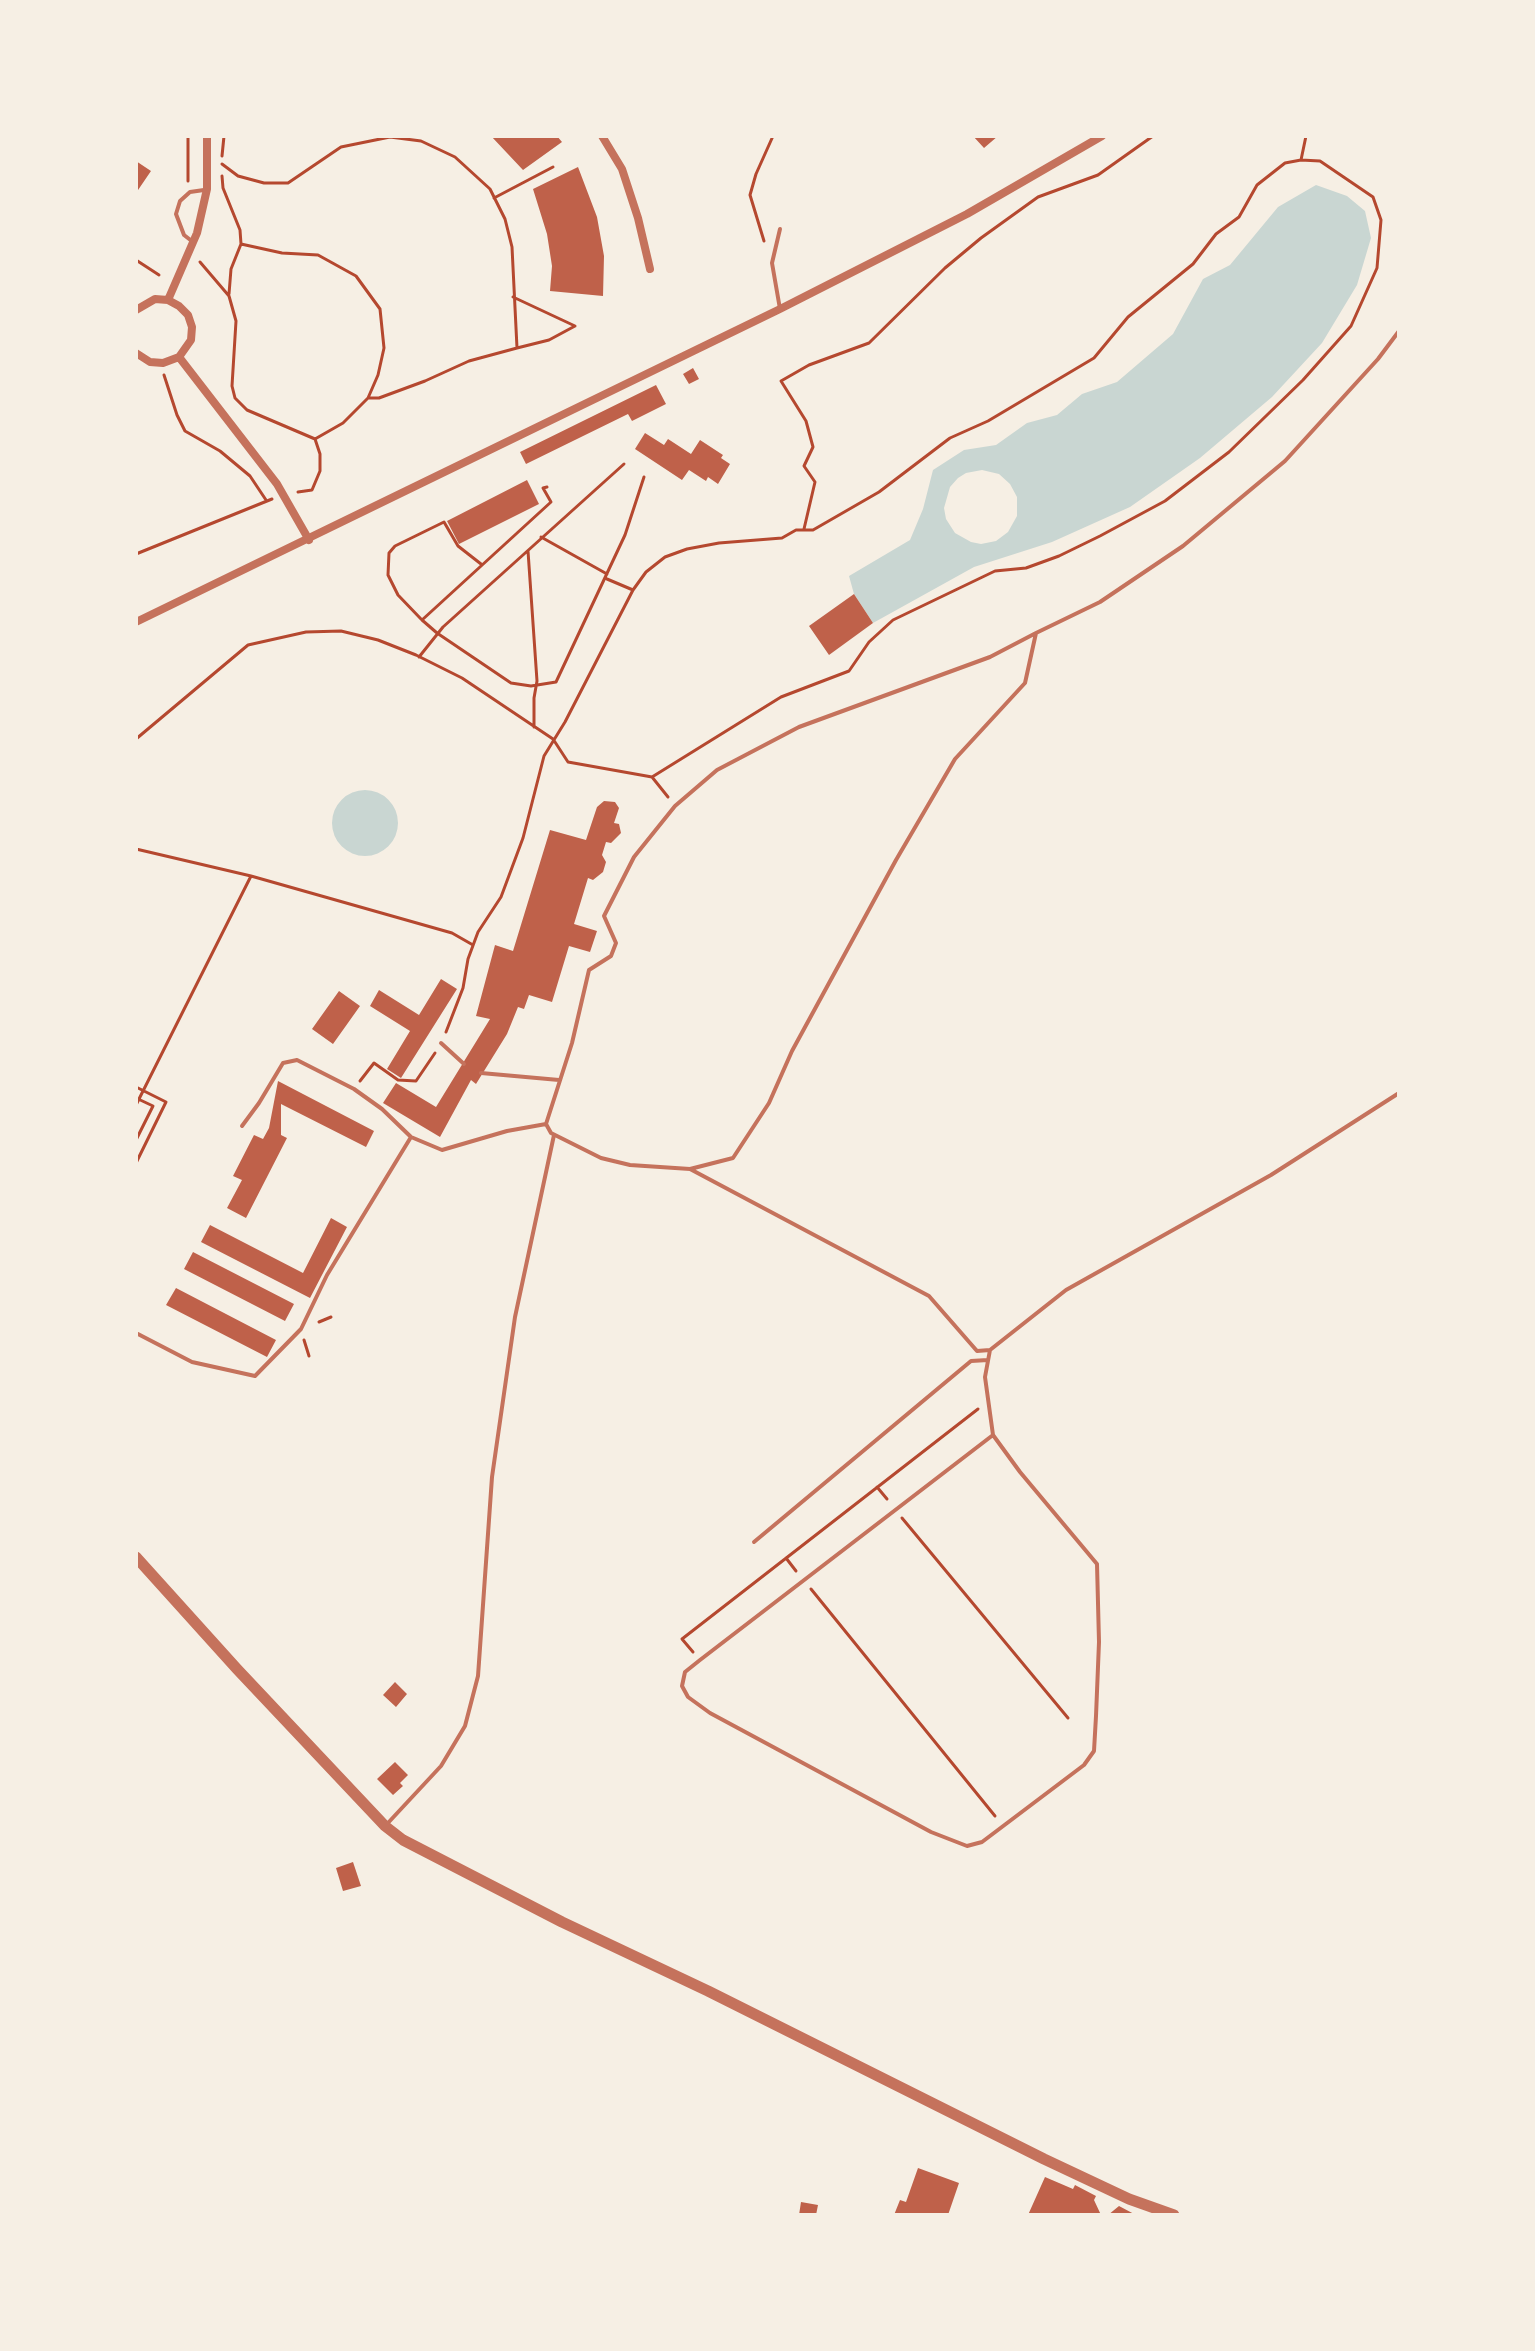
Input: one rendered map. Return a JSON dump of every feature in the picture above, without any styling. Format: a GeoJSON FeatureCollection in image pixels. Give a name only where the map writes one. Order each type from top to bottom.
{"type":"FeatureCollection","features":[{"type":"Feature","properties":{"kind":"street"},"geometry":{"type":"LineString","coordinates":[[168,300],[193,242],[207,189],[207,136]]}},
{"type":"Feature","properties":{"kind":"street"},"geometry":{"type":"LineString","coordinates":[[602,136],[622,169],[650,269]]}},
{"type":"Feature","properties":{"kind":"street"},"geometry":{"type":"LineString","coordinates":[[136,622],[780,309],[967,214],[1102,136]]}},
{"type":"Feature","properties":{"kind":"street"},"geometry":{"type":"LineString","coordinates":[[136,310],[155,299],[168,300],[188,315],[192,327],[191,340],[179,357],[163,363],[150,362],[136,353]]}},
{"type":"Feature","properties":{"kind":"street"},"geometry":{"type":"LineString","coordinates":[[179,357],[283,494],[309,540]]}},
{"type":"Feature","properties":{"kind":"street"},"geometry":{"type":"LineString","coordinates":[[136,1557],[385,1826],[415,1848],[1058,2165],[1129,2199],[1174,2215]]}},
{"type":"Feature","properties":{"kind":"lane"},"geometry":{"type":"LineString","coordinates":[[193,242],[184,235],[176,214],[180,201],[190,192],[207,189]]}},
{"type":"Feature","properties":{"kind":"lane"},"geometry":{"type":"LineString","coordinates":[[780,229],[772,263],[780,309]]}},
{"type":"Feature","properties":{"kind":"lane"},"geometry":{"type":"LineString","coordinates":[[546,1124],[589,970],[611,956],[616,943],[604,916],[634,857],[675,806],[717,770],[799,727],[990,657],[1100,602],[1183,546],[1274,471],[1378,359],[1399,331]]}},
{"type":"Feature","properties":{"kind":"lane"},"geometry":{"type":"LineString","coordinates":[[546,1124],[554,1135],[601,1158],[630,1165],[690,1169],[733,1158],[769,1103],[792,1051],[955,759],[1025,683],[1036,633]]}},
{"type":"Feature","properties":{"kind":"lane"},"geometry":{"type":"LineString","coordinates":[[441,1043],[464,1064]]}},
{"type":"Feature","properties":{"kind":"lane"},"geometry":{"type":"LineString","coordinates":[[242,1126],[283,1063],[297,1060],[354,1089],[382,1109],[411,1137],[442,1150],[507,1131],[546,1124]]}},
{"type":"Feature","properties":{"kind":"lane"},"geometry":{"type":"LineString","coordinates":[[481,1073],[559,1080]]}},
{"type":"Feature","properties":{"kind":"lane"},"geometry":{"type":"LineString","coordinates":[[690,1169],[929,1296],[977,1351],[990,1350],[1066,1290],[1271,1175],[1399,1093]]}},
{"type":"Feature","properties":{"kind":"lane"},"geometry":{"type":"LineString","coordinates":[[385,1826],[441,1766],[465,1726],[472,1701],[478,1676],[494,1463],[515,1317],[554,1135]]}},
{"type":"Feature","properties":{"kind":"lane"},"geometry":{"type":"LineString","coordinates":[[136,1333],[192,1362],[255,1376],[301,1329],[327,1275],[411,1137]]}},
{"type":"Feature","properties":{"kind":"lane"},"geometry":{"type":"LineString","coordinates":[[990,1350],[985,1377],[993,1435],[1097,1564],[1099,1590],[1094,1751],[1084,1765],[982,1842],[967,1846],[949,1841],[710,1713],[688,1697],[682,1686],[685,1672],[993,1435]]}},
{"type":"Feature","properties":{"kind":"lane"},"geometry":{"type":"LineString","coordinates":[[754,1542],[971,1361],[988,1360]]}},
{"type":"Feature","properties":{"kind":"path"},"geometry":{"type":"LineString","coordinates":[[188,136],[190,192]]}},
{"type":"Feature","properties":{"kind":"path"},"geometry":{"type":"LineString","coordinates":[[136,554],[283,494],[312,490],[320,471],[320,454],[315,439],[247,410],[235,398],[232,386],[236,321],[229,296],[231,269],[241,244],[240,230],[223,188],[224,136]]}},
{"type":"Feature","properties":{"kind":"path"},"geometry":{"type":"LineString","coordinates":[[222,164],[238,176],[264,183],[288,183],[341,147],[390,136],[421,141],[455,157],[490,189],[505,219],[512,247],[517,348]]}},
{"type":"Feature","properties":{"kind":"path"},"geometry":{"type":"LineString","coordinates":[[772,263],[755,221],[750,195],[773,136]]}},
{"type":"Feature","properties":{"kind":"path"},"geometry":{"type":"LineString","coordinates":[[804,529],[815,482],[804,466],[813,447],[806,421],[781,381],[809,365],[869,343],[945,268],[981,238],[1038,197],[1098,175],[1153,136]]}},
{"type":"Feature","properties":{"kind":"path"},"geometry":{"type":"LineString","coordinates":[[1301,160],[1306,136]]}},
{"type":"Feature","properties":{"kind":"path"},"geometry":{"type":"LineString","coordinates":[[354,1089],[374,1063],[398,1080],[416,1081],[441,1043],[463,988],[468,959],[478,932],[501,897],[523,838],[544,756],[565,722],[633,590],[646,572],[665,557],[687,549],[782,538],[796,530],[813,530],[852,509],[950,438],[988,421],[1094,358],[1128,317],[1193,264],[1216,234],[1239,217],[1257,185],[1285,163],[1320,161],[1373,197],[1381,220],[1377,268],[1351,326],[1303,380],[1229,452],[1165,501],[1100,536],[1026,568],[995,571],[893,620],[869,642],[849,671],[781,697],[652,777]]}},
{"type":"Feature","properties":{"kind":"path"},"geometry":{"type":"LineString","coordinates":[[494,198],[553,167]]}},
{"type":"Feature","properties":{"kind":"path"},"geometry":{"type":"LineString","coordinates":[[241,244],[282,253],[318,255],[356,276],[380,309],[384,348],[378,375],[368,398],[343,423],[315,439]]}},
{"type":"Feature","properties":{"kind":"path"},"geometry":{"type":"LineString","coordinates":[[187,256],[201,263],[229,296]]}},
{"type":"Feature","properties":{"kind":"path"},"geometry":{"type":"LineString","coordinates":[[136,260],[159,275]]}},
{"type":"Feature","properties":{"kind":"path"},"geometry":{"type":"LineString","coordinates":[[368,398],[379,398],[469,361],[549,340],[575,326],[513,297]]}},
{"type":"Feature","properties":{"kind":"path"},"geometry":{"type":"LineString","coordinates":[[163,363],[164,377],[185,431],[220,451],[250,476],[267,501]]}},
{"type":"Feature","properties":{"kind":"path"},"geometry":{"type":"LineString","coordinates":[[419,657],[437,633],[624,464]]}},
{"type":"Feature","properties":{"kind":"path"},"geometry":{"type":"LineString","coordinates":[[481,564],[458,546],[444,522],[395,546],[389,553],[388,575],[398,595],[422,620],[511,683],[537,685],[556,682],[625,535],[644,477]]}},
{"type":"Feature","properties":{"kind":"path"},"geometry":{"type":"LineString","coordinates":[[422,620],[551,502],[543,488],[547,487]]}},
{"type":"Feature","properties":{"kind":"path"},"geometry":{"type":"LineString","coordinates":[[541,537],[633,590]]}},
{"type":"Feature","properties":{"kind":"path"},"geometry":{"type":"LineString","coordinates":[[528,549],[537,685],[534,727]]}},
{"type":"Feature","properties":{"kind":"path"},"geometry":{"type":"LineString","coordinates":[[136,739],[248,645],[306,632],[341,631],[378,640],[462,678],[553,739],[568,762],[652,777],[675,806]]}},
{"type":"Feature","properties":{"kind":"path"},"geometry":{"type":"LineString","coordinates":[[136,849],[251,876],[452,933],[473,945]]}},
{"type":"Feature","properties":{"kind":"path"},"geometry":{"type":"LineString","coordinates":[[136,1105],[251,876]]}},
{"type":"Feature","properties":{"kind":"path"},"geometry":{"type":"LineString","coordinates":[[136,1087],[166,1102],[136,1163]]}},
{"type":"Feature","properties":{"kind":"path"},"geometry":{"type":"LineString","coordinates":[[136,1140],[153,1106],[137,1099]]}},
{"type":"Feature","properties":{"kind":"path"},"geometry":{"type":"LineString","coordinates":[[700,1660],[682,1639],[981,1406]]}},
{"type":"Feature","properties":{"kind":"path"},"geometry":{"type":"LineString","coordinates":[[877,1487],[1068,1718]]}},
{"type":"Feature","properties":{"kind":"path"},"geometry":{"type":"LineString","coordinates":[[786,1558],[1003,1825]]}},
{"type":"Feature","properties":{"kind":"shaded area"},"geometry":{"type":"Polygon","coordinates":[[[1316,185],[1347,196],[1365,211],[1371,238],[1357,285],[1322,343],[1272,397],[1200,458],[1130,507],[1052,542],[974,567],[873,623],[854,594],[849,576],[910,540],[923,509],[933,470],[964,450],[996,445],[1027,423],[1057,415],[1082,394],[1117,382],[1173,334],[1203,279],[1230,265],[1278,207],[1316,185]],[[982,470],[966,473],[950,487],[944,508],[946,519],[955,533],[981,544],[996,541],[1008,532],[1017,516],[1017,497],[1010,484],[999,474],[982,470]]]}},
{"type":"Feature","properties":{"kind":"shaded area"},"geometry":{"type":"Polygon","coordinates":[[[365,790],[378,793],[388,800],[395,810],[398,823],[395,836],[388,846],[378,853],[365,856],[352,853],[342,846],[335,836],[332,823],[335,810],[342,800],[352,793],[365,790]]]}},
{"type":"Feature","properties":{"kind":"building"},"geometry":{"type":"Polygon","coordinates":[[[491,136],[557,136],[562,142],[523,170],[491,136]]]}},
{"type":"Feature","properties":{"kind":"building"},"geometry":{"type":"Polygon","coordinates":[[[973,136],[998,136],[984,148],[973,136]]]}},
{"type":"Feature","properties":{"kind":"building"},"geometry":{"type":"Polygon","coordinates":[[[136,161],[151,171],[136,193],[136,161]]]}},
{"type":"Feature","properties":{"kind":"building"},"geometry":{"type":"Polygon","coordinates":[[[578,167],[597,217],[604,256],[603,296],[550,291],[552,266],[547,234],[533,189],[578,167]]]}},
{"type":"Feature","properties":{"kind":"building"},"geometry":{"type":"Polygon","coordinates":[[[693,368],[699,379],[689,384],[683,374],[693,368]]]}},
{"type":"Feature","properties":{"kind":"building"},"geometry":{"type":"Polygon","coordinates":[[[656,385],[666,404],[632,421],[628,414],[526,464],[520,452],[656,385]]]}},
{"type":"Feature","properties":{"kind":"building"},"geometry":{"type":"Polygon","coordinates":[[[645,433],[664,445],[668,439],[691,454],[700,440],[723,455],[721,458],[730,464],[718,484],[708,477],[706,481],[689,470],[682,480],[635,449],[645,433]]]}},
{"type":"Feature","properties":{"kind":"building"},"geometry":{"type":"Polygon","coordinates":[[[527,480],[539,504],[459,544],[447,521],[527,480]]]}},
{"type":"Feature","properties":{"kind":"building"},"geometry":{"type":"Polygon","coordinates":[[[854,594],[873,623],[829,655],[809,626],[854,594]]]}},
{"type":"Feature","properties":{"kind":"building"},"geometry":{"type":"Polygon","coordinates":[[[604,801],[615,802],[619,808],[614,823],[619,824],[621,833],[611,843],[606,842],[602,855],[606,862],[603,872],[593,880],[588,878],[574,924],[597,931],[590,952],[569,946],[552,1002],[529,995],[524,1009],[518,1007],[507,1034],[476,1084],[471,1080],[440,1137],[383,1103],[396,1083],[436,1107],[490,1019],[476,1016],[495,945],[513,951],[550,830],[586,840],[597,807],[604,801]]]}},
{"type":"Feature","properties":{"kind":"building"},"geometry":{"type":"Polygon","coordinates":[[[441,979],[457,989],[401,1078],[387,1069],[410,1031],[370,1006],[379,990],[419,1015],[441,979]]]}},
{"type":"Feature","properties":{"kind":"building"},"geometry":{"type":"Polygon","coordinates":[[[339,991],[360,1006],[333,1044],[312,1029],[339,991]]]}},
{"type":"Feature","properties":{"kind":"building"},"geometry":{"type":"Polygon","coordinates":[[[278,1081],[374,1131],[366,1147],[281,1104],[281,1135],[287,1138],[246,1218],[227,1208],[242,1180],[233,1176],[254,1135],[263,1139],[269,1128],[278,1081]]]}},
{"type":"Feature","properties":{"kind":"building"},"geometry":{"type":"Polygon","coordinates":[[[331,1218],[347,1227],[310,1298],[201,1242],[210,1225],[303,1273],[331,1218]]]}},
{"type":"Feature","properties":{"kind":"building"},"geometry":{"type":"Polygon","coordinates":[[[193,1252],[294,1304],[285,1321],[184,1269],[193,1252]]]}},
{"type":"Feature","properties":{"kind":"building"},"geometry":{"type":"Polygon","coordinates":[[[176,1288],[276,1340],[267,1357],[166,1305],[176,1288]]]}},
{"type":"Feature","properties":{"kind":"building"},"geometry":{"type":"Polygon","coordinates":[[[395,1682],[407,1694],[396,1707],[383,1695],[395,1682]]]}},
{"type":"Feature","properties":{"kind":"building"},"geometry":{"type":"Polygon","coordinates":[[[395,1762],[408,1775],[400,1783],[403,1786],[393,1795],[377,1779],[395,1762]]]}},
{"type":"Feature","properties":{"kind":"building"},"geometry":{"type":"Polygon","coordinates":[[[353,1862],[361,1886],[343,1891],[336,1868],[353,1862]]]}},
{"type":"Feature","properties":{"kind":"building"},"geometry":{"type":"Polygon","coordinates":[[[918,2168],[959,2183],[948,2215],[894,2215],[900,2200],[906,2202],[918,2168]]]}},
{"type":"Feature","properties":{"kind":"building"},"geometry":{"type":"Polygon","coordinates":[[[1045,2177],[1073,2189],[1075,2185],[1096,2196],[1094,2200],[1101,2215],[1028,2215],[1045,2177]]]}},
{"type":"Feature","properties":{"kind":"building"},"geometry":{"type":"Polygon","coordinates":[[[801,2202],[818,2205],[816,2215],[799,2215],[801,2202]]]}},
{"type":"Feature","properties":{"kind":"building"},"geometry":{"type":"Polygon","coordinates":[[[1119,2206],[1136,2215],[1108,2215],[1119,2206]]]}}]}
